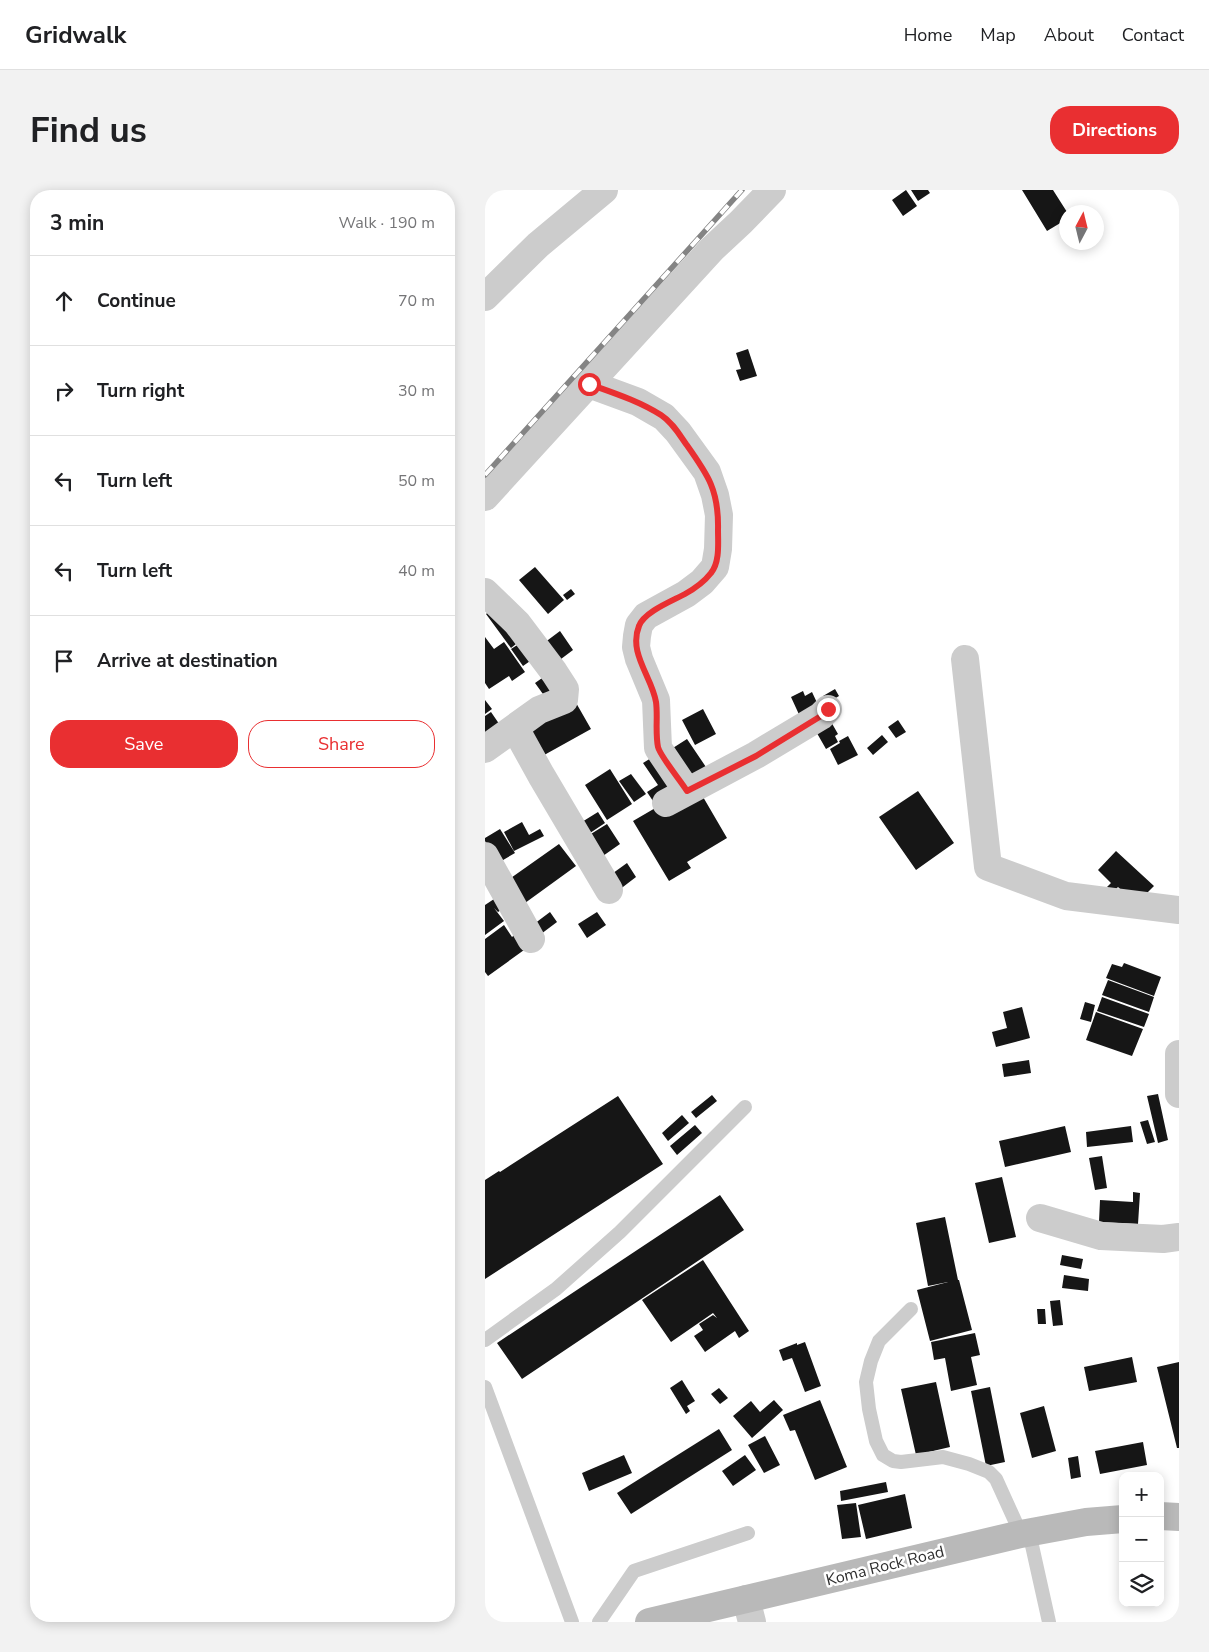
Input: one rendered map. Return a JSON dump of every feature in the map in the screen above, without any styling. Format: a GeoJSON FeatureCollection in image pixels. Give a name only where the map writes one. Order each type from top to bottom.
{"type":"FeatureCollection","features":[{"type":"Feature","properties":{"kind":"main road"},"geometry":{"type":"LineString","coordinates":[[1164,1516],[1179,1518]]}},
{"type":"Feature","properties":{"kind":"main road","name":"Koma Rock Road"},"geometry":{"type":"LineString","coordinates":[[649,1622],[749,1611],[1025,1533],[1086,1522],[1119,1519]]}},
{"type":"Feature","properties":{"kind":"street"},"geometry":{"type":"LineString","coordinates":[[485,297],[538,245],[604,190]]}},
{"type":"Feature","properties":{"kind":"street"},"geometry":{"type":"LineString","coordinates":[[485,497],[712,249],[772,190]]}},
{"type":"Feature","properties":{"kind":"street"},"geometry":{"type":"LineString","coordinates":[[589,384],[637,402],[663,417],[678,432],[707,472],[715,495],[719,515],[718,549],[715,567],[702,582],[686,594],[646,616],[639,625],[637,636],[639,659],[656,700],[658,748],[677,797],[756,756],[821,716],[828,709]]}},
{"type":"Feature","properties":{"kind":"street"},"geometry":{"type":"LineString","coordinates":[[485,592],[517,623],[565,689],[564,700],[539,710],[485,749]]}},
{"type":"Feature","properties":{"kind":"street"},"geometry":{"type":"LineString","coordinates":[[965,659],[988,867],[1066,896],[1179,910]]}},
{"type":"Feature","properties":{"kind":"street"},"geometry":{"type":"LineString","coordinates":[[515,728],[609,890]]}},
{"type":"Feature","properties":{"kind":"street"},"geometry":{"type":"LineString","coordinates":[[485,856],[531,940]]}},
{"type":"Feature","properties":{"kind":"street"},"geometry":{"type":"LineString","coordinates":[[1179,1054],[1179,1094]]}},
{"type":"Feature","properties":{"kind":"street"},"geometry":{"type":"LineString","coordinates":[[1040,1218],[1101,1236],[1163,1239],[1179,1237]]}},
{"type":"Feature","properties":{"kind":"lane"},"geometry":{"type":"LineString","coordinates":[[485,1340],[556,1289],[620,1232],[745,1107]]}},
{"type":"Feature","properties":{"kind":"lane"},"geometry":{"type":"LineString","coordinates":[[911,1309],[879,1341],[871,1361],[867,1382],[869,1408],[876,1441],[883,1456],[893,1461],[901,1462],[943,1457],[989,1472],[996,1479],[1025,1533],[1049,1622]]}},
{"type":"Feature","properties":{"kind":"lane"},"geometry":{"type":"LineString","coordinates":[[485,1387],[572,1622]]}},
{"type":"Feature","properties":{"kind":"lane"},"geometry":{"type":"LineString","coordinates":[[599,1622],[634,1571],[748,1533]]}},
{"type":"Feature","properties":{"kind":"building"},"geometry":{"type":"Polygon","coordinates":[[[906,190],[917,206],[903,216],[892,200],[906,190]]]}},
{"type":"Feature","properties":{"kind":"building"},"geometry":{"type":"Polygon","coordinates":[[[911,190],[928,190],[930,193],[918,201],[911,190]]]}},
{"type":"Feature","properties":{"kind":"building"},"geometry":{"type":"Polygon","coordinates":[[[1022,190],[1053,190],[1063,205],[1059,205],[1059,224],[1047,231],[1022,190]]]}},
{"type":"Feature","properties":{"kind":"building"},"geometry":{"type":"Polygon","coordinates":[[[748,349],[757,376],[740,381],[736,370],[741,369],[736,353],[748,349]]]}},
{"type":"Feature","properties":{"kind":"building"},"geometry":{"type":"Polygon","coordinates":[[[535,567],[564,600],[548,614],[519,580],[535,567]]]}},
{"type":"Feature","properties":{"kind":"building"},"geometry":{"type":"Polygon","coordinates":[[[571,589],[575,594],[567,600],[563,595],[571,589]]]}},
{"type":"Feature","properties":{"kind":"building"},"geometry":{"type":"Polygon","coordinates":[[[496,606],[521,640],[511,648],[486,614],[496,606]]]}},
{"type":"Feature","properties":{"kind":"building"},"geometry":{"type":"Polygon","coordinates":[[[560,631],[573,650],[553,665],[540,646],[560,631]]]}},
{"type":"Feature","properties":{"kind":"building"},"geometry":{"type":"Polygon","coordinates":[[[485,637],[494,649],[504,642],[525,672],[512,681],[509,676],[489,689],[485,683],[485,637]]]}},
{"type":"Feature","properties":{"kind":"building"},"geometry":{"type":"Polygon","coordinates":[[[522,642],[533,659],[523,666],[511,649],[522,642]]]}},
{"type":"Feature","properties":{"kind":"building"},"geometry":{"type":"Polygon","coordinates":[[[545,676],[558,694],[548,701],[535,683],[545,676]]]}},
{"type":"Feature","properties":{"kind":"building"},"geometry":{"type":"Polygon","coordinates":[[[835,689],[839,696],[834,699],[829,708],[823,696],[835,689]]]}},
{"type":"Feature","properties":{"kind":"building"},"geometry":{"type":"Polygon","coordinates":[[[803,691],[805,696],[812,692],[819,707],[802,721],[791,697],[803,691]]]}},
{"type":"Feature","properties":{"kind":"building"},"geometry":{"type":"Polygon","coordinates":[[[485,700],[492,709],[485,714],[485,700]]]}},
{"type":"Feature","properties":{"kind":"building"},"geometry":{"type":"Polygon","coordinates":[[[575,701],[591,729],[537,759],[521,730],[575,701]]]}},
{"type":"Feature","properties":{"kind":"building"},"geometry":{"type":"Polygon","coordinates":[[[703,709],[716,734],[695,745],[682,720],[703,709]]]}},
{"type":"Feature","properties":{"kind":"building"},"geometry":{"type":"Polygon","coordinates":[[[491,712],[504,731],[485,743],[485,716],[491,712]]]}},
{"type":"Feature","properties":{"kind":"building"},"geometry":{"type":"Polygon","coordinates":[[[830,720],[838,734],[835,736],[838,742],[826,749],[814,728],[830,720]]]}},
{"type":"Feature","properties":{"kind":"building"},"geometry":{"type":"Polygon","coordinates":[[[898,720],[906,732],[896,738],[888,727],[898,720]]]}},
{"type":"Feature","properties":{"kind":"building"},"geometry":{"type":"Polygon","coordinates":[[[882,735],[888,742],[873,755],[867,748],[882,735]]]}},
{"type":"Feature","properties":{"kind":"building"},"geometry":{"type":"Polygon","coordinates":[[[848,736],[858,755],[838,765],[830,749],[848,736]]]}},
{"type":"Feature","properties":{"kind":"building"},"geometry":{"type":"Polygon","coordinates":[[[687,739],[708,770],[686,785],[665,753],[687,739]]]}},
{"type":"Feature","properties":{"kind":"building"},"geometry":{"type":"Polygon","coordinates":[[[656,755],[676,787],[653,801],[647,792],[658,785],[643,763],[656,755]]]}},
{"type":"Feature","properties":{"kind":"building"},"geometry":{"type":"Polygon","coordinates":[[[610,769],[632,804],[607,820],[585,785],[610,769]]]}},
{"type":"Feature","properties":{"kind":"building"},"geometry":{"type":"Polygon","coordinates":[[[631,774],[646,794],[634,802],[619,781],[631,774]]]}},
{"type":"Feature","properties":{"kind":"building"},"geometry":{"type":"Polygon","coordinates":[[[699,790],[727,838],[687,862],[691,868],[669,881],[633,821],[657,807],[699,790]]]}},
{"type":"Feature","properties":{"kind":"building"},"geometry":{"type":"Polygon","coordinates":[[[918,791],[954,843],[916,870],[879,817],[918,791]]]}},
{"type":"Feature","properties":{"kind":"building"},"geometry":{"type":"Polygon","coordinates":[[[598,812],[605,823],[584,837],[577,825],[598,812]]]}},
{"type":"Feature","properties":{"kind":"building"},"geometry":{"type":"Polygon","coordinates":[[[522,822],[529,835],[540,829],[544,836],[514,851],[504,832],[522,822]]]}},
{"type":"Feature","properties":{"kind":"building"},"geometry":{"type":"Polygon","coordinates":[[[607,824],[620,844],[600,858],[586,837],[607,824]]]}},
{"type":"Feature","properties":{"kind":"building"},"geometry":{"type":"Polygon","coordinates":[[[500,829],[515,853],[498,863],[485,838],[500,829]]]}},
{"type":"Feature","properties":{"kind":"building"},"geometry":{"type":"Polygon","coordinates":[[[559,844],[576,866],[525,903],[508,880],[559,844]]]}},
{"type":"Feature","properties":{"kind":"building"},"geometry":{"type":"Polygon","coordinates":[[[1116,851],[1154,886],[1136,904],[1118,887],[1113,892],[1107,887],[1111,883],[1098,870],[1116,851]]]}},
{"type":"Feature","properties":{"kind":"building"},"geometry":{"type":"Polygon","coordinates":[[[627,863],[636,877],[619,890],[609,876],[627,863]]]}},
{"type":"Feature","properties":{"kind":"building"},"geometry":{"type":"Polygon","coordinates":[[[500,895],[507,906],[498,912],[494,908],[504,921],[485,935],[485,905],[500,895]]]}},
{"type":"Feature","properties":{"kind":"building"},"geometry":{"type":"Polygon","coordinates":[[[550,912],[557,922],[541,934],[534,924],[550,912]]]}},
{"type":"Feature","properties":{"kind":"building"},"geometry":{"type":"Polygon","coordinates":[[[597,912],[606,925],[587,938],[578,924],[597,912]]]}},
{"type":"Feature","properties":{"kind":"building"},"geometry":{"type":"Polygon","coordinates":[[[504,925],[512,937],[520,930],[531,945],[488,976],[485,972],[485,939],[504,925]]]}},
{"type":"Feature","properties":{"kind":"building"},"geometry":{"type":"Polygon","coordinates":[[[1124,963],[1161,977],[1154,996],[1106,978],[1112,964],[1122,967],[1124,963]]]}},
{"type":"Feature","properties":{"kind":"building"},"geometry":{"type":"Polygon","coordinates":[[[1108,980],[1154,997],[1149,1012],[1102,995],[1108,980]]]}},
{"type":"Feature","properties":{"kind":"building"},"geometry":{"type":"Polygon","coordinates":[[[1102,997],[1149,1014],[1144,1027],[1097,1011],[1102,997]]]}},
{"type":"Feature","properties":{"kind":"building"},"geometry":{"type":"Polygon","coordinates":[[[1085,1002],[1095,1005],[1091,1022],[1080,1019],[1085,1002]]]}},
{"type":"Feature","properties":{"kind":"building"},"geometry":{"type":"Polygon","coordinates":[[[1022,1007],[1030,1038],[996,1047],[992,1032],[1007,1028],[1003,1012],[1022,1007]]]}},
{"type":"Feature","properties":{"kind":"building"},"geometry":{"type":"Polygon","coordinates":[[[1096,1012],[1143,1029],[1132,1056],[1086,1040],[1096,1012]]]}},
{"type":"Feature","properties":{"kind":"building"},"geometry":{"type":"Polygon","coordinates":[[[1029,1060],[1031,1073],[1004,1077],[1002,1064],[1029,1060]]]}},
{"type":"Feature","properties":{"kind":"building"},"geometry":{"type":"Polygon","coordinates":[[[1158,1094],[1168,1140],[1158,1143],[1147,1096],[1158,1094]]]}},
{"type":"Feature","properties":{"kind":"building"},"geometry":{"type":"Polygon","coordinates":[[[712,1095],[717,1101],[696,1118],[691,1112],[712,1095]]]}},
{"type":"Feature","properties":{"kind":"building"},"geometry":{"type":"Polygon","coordinates":[[[618,1096],[663,1164],[485,1279],[485,1180],[618,1096]]]}},
{"type":"Feature","properties":{"kind":"building"},"geometry":{"type":"Polygon","coordinates":[[[682,1115],[689,1123],[668,1141],[662,1133],[682,1115]]]}},
{"type":"Feature","properties":{"kind":"building"},"geometry":{"type":"Polygon","coordinates":[[[1148,1120],[1155,1142],[1147,1144],[1140,1122],[1148,1120]]]}},
{"type":"Feature","properties":{"kind":"building"},"geometry":{"type":"Polygon","coordinates":[[[695,1125],[702,1133],[677,1155],[670,1146],[695,1125]]]}},
{"type":"Feature","properties":{"kind":"building"},"geometry":{"type":"Polygon","coordinates":[[[1065,1126],[1071,1152],[1005,1167],[999,1141],[1065,1126]]]}},
{"type":"Feature","properties":{"kind":"building"},"geometry":{"type":"Polygon","coordinates":[[[1131,1126],[1133,1142],[1087,1147],[1086,1132],[1131,1126]]]}},
{"type":"Feature","properties":{"kind":"building"},"geometry":{"type":"Polygon","coordinates":[[[1102,1156],[1107,1188],[1095,1190],[1089,1158],[1102,1156]]]}},
{"type":"Feature","properties":{"kind":"building"},"geometry":{"type":"Polygon","coordinates":[[[1002,1177],[1016,1237],[989,1243],[975,1183],[1002,1177]]]}},
{"type":"Feature","properties":{"kind":"building"},"geometry":{"type":"Polygon","coordinates":[[[1133,1192],[1140,1193],[1138,1224],[1099,1222],[1100,1200],[1133,1202],[1133,1192]]]}},
{"type":"Feature","properties":{"kind":"building"},"geometry":{"type":"Polygon","coordinates":[[[720,1195],[744,1230],[522,1379],[497,1343],[720,1195]]]}},
{"type":"Feature","properties":{"kind":"building"},"geometry":{"type":"Polygon","coordinates":[[[945,1217],[958,1280],[972,1330],[930,1341],[917,1290],[948,1282],[928,1286],[916,1223],[945,1217]]]}},
{"type":"Feature","properties":{"kind":"building"},"geometry":{"type":"Polygon","coordinates":[[[1062,1255],[1083,1259],[1081,1269],[1060,1265],[1062,1255]]]}},
{"type":"Feature","properties":{"kind":"building"},"geometry":{"type":"Polygon","coordinates":[[[703,1260],[749,1331],[739,1338],[735,1331],[705,1352],[694,1336],[703,1330],[699,1324],[713,1315],[717,1318],[713,1313],[671,1342],[642,1300],[703,1260]]]}},
{"type":"Feature","properties":{"kind":"building"},"geometry":{"type":"Polygon","coordinates":[[[1064,1275],[1089,1279],[1088,1291],[1062,1288],[1064,1275]]]}},
{"type":"Feature","properties":{"kind":"building"},"geometry":{"type":"Polygon","coordinates":[[[1060,1300],[1063,1325],[1053,1326],[1050,1301],[1060,1300]]]}},
{"type":"Feature","properties":{"kind":"building"},"geometry":{"type":"Polygon","coordinates":[[[1037,1309],[1045,1309],[1046,1324],[1038,1324],[1037,1309]]]}},
{"type":"Feature","properties":{"kind":"building"},"geometry":{"type":"Polygon","coordinates":[[[975,1333],[980,1355],[971,1357],[977,1385],[951,1391],[945,1358],[934,1360],[931,1342],[975,1333]]]}},
{"type":"Feature","properties":{"kind":"building"},"geometry":{"type":"Polygon","coordinates":[[[805,1342],[821,1386],[805,1392],[792,1358],[783,1361],[779,1350],[805,1342]]]}},
{"type":"Feature","properties":{"kind":"building"},"geometry":{"type":"Polygon","coordinates":[[[1132,1357],[1137,1382],[1089,1391],[1084,1367],[1132,1357]]]}},
{"type":"Feature","properties":{"kind":"building"},"geometry":{"type":"Polygon","coordinates":[[[1179,1362],[1179,1448],[1177,1448],[1157,1367],[1179,1362]]]}},
{"type":"Feature","properties":{"kind":"building"},"geometry":{"type":"Polygon","coordinates":[[[682,1380],[695,1401],[687,1406],[690,1411],[686,1414],[670,1388],[682,1380]]]}},
{"type":"Feature","properties":{"kind":"building"},"geometry":{"type":"Polygon","coordinates":[[[936,1382],[950,1447],[916,1455],[901,1389],[936,1382]]]}},
{"type":"Feature","properties":{"kind":"building"},"geometry":{"type":"Polygon","coordinates":[[[990,1387],[1005,1462],[986,1466],[971,1391],[990,1387]]]}},
{"type":"Feature","properties":{"kind":"building"},"geometry":{"type":"Polygon","coordinates":[[[719,1388],[728,1398],[720,1404],[711,1394],[719,1388]]]}},
{"type":"Feature","properties":{"kind":"building"},"geometry":{"type":"Polygon","coordinates":[[[774,1400],[783,1410],[752,1438],[733,1416],[751,1401],[760,1412],[774,1400]]]}},
{"type":"Feature","properties":{"kind":"building"},"geometry":{"type":"Polygon","coordinates":[[[820,1400],[847,1467],[815,1480],[795,1430],[790,1431],[783,1415],[820,1400]]]}},
{"type":"Feature","properties":{"kind":"building"},"geometry":{"type":"Polygon","coordinates":[[[1044,1406],[1056,1451],[1032,1458],[1020,1413],[1044,1406]]]}},
{"type":"Feature","properties":{"kind":"building"},"geometry":{"type":"Polygon","coordinates":[[[719,1429],[732,1450],[631,1514],[617,1493],[719,1429]]]}},
{"type":"Feature","properties":{"kind":"building"},"geometry":{"type":"Polygon","coordinates":[[[765,1436],[780,1465],[764,1473],[748,1445],[765,1436]]]}},
{"type":"Feature","properties":{"kind":"building"},"geometry":{"type":"Polygon","coordinates":[[[1143,1442],[1147,1465],[1100,1474],[1095,1451],[1143,1442]]]}},
{"type":"Feature","properties":{"kind":"building"},"geometry":{"type":"Polygon","coordinates":[[[624,1455],[632,1473],[589,1491],[582,1473],[624,1455]]]}},
{"type":"Feature","properties":{"kind":"building"},"geometry":{"type":"Polygon","coordinates":[[[745,1455],[756,1470],[733,1486],[722,1471],[745,1455]]]}},
{"type":"Feature","properties":{"kind":"building"},"geometry":{"type":"Polygon","coordinates":[[[1078,1456],[1081,1477],[1071,1479],[1068,1458],[1078,1456]]]}},
{"type":"Feature","properties":{"kind":"building"},"geometry":{"type":"Polygon","coordinates":[[[886,1482],[888,1492],[841,1501],[840,1491],[886,1482]]]}},
{"type":"Feature","properties":{"kind":"building"},"geometry":{"type":"Polygon","coordinates":[[[905,1494],[912,1528],[866,1539],[858,1505],[905,1494]]]}},
{"type":"Feature","properties":{"kind":"building"},"geometry":{"type":"Polygon","coordinates":[[[856,1503],[861,1537],[842,1539],[837,1505],[856,1503]]]}},
{"type":"Feature","properties":{"kind":"railway"},"geometry":{"type":"LineString","coordinates":[[485,475],[742,190]]}},
{"type":"Feature","properties":{"kind":"route"},"geometry":{"type":"LineString","coordinates":[[589,384],[637,402],[663,417],[678,432],[707,472],[715,495],[719,515],[718,549],[715,567],[702,582],[686,594],[646,616],[639,625],[637,636],[639,659],[656,700],[658,748],[687,791],[756,756],[821,716],[828,709]]}}]}
